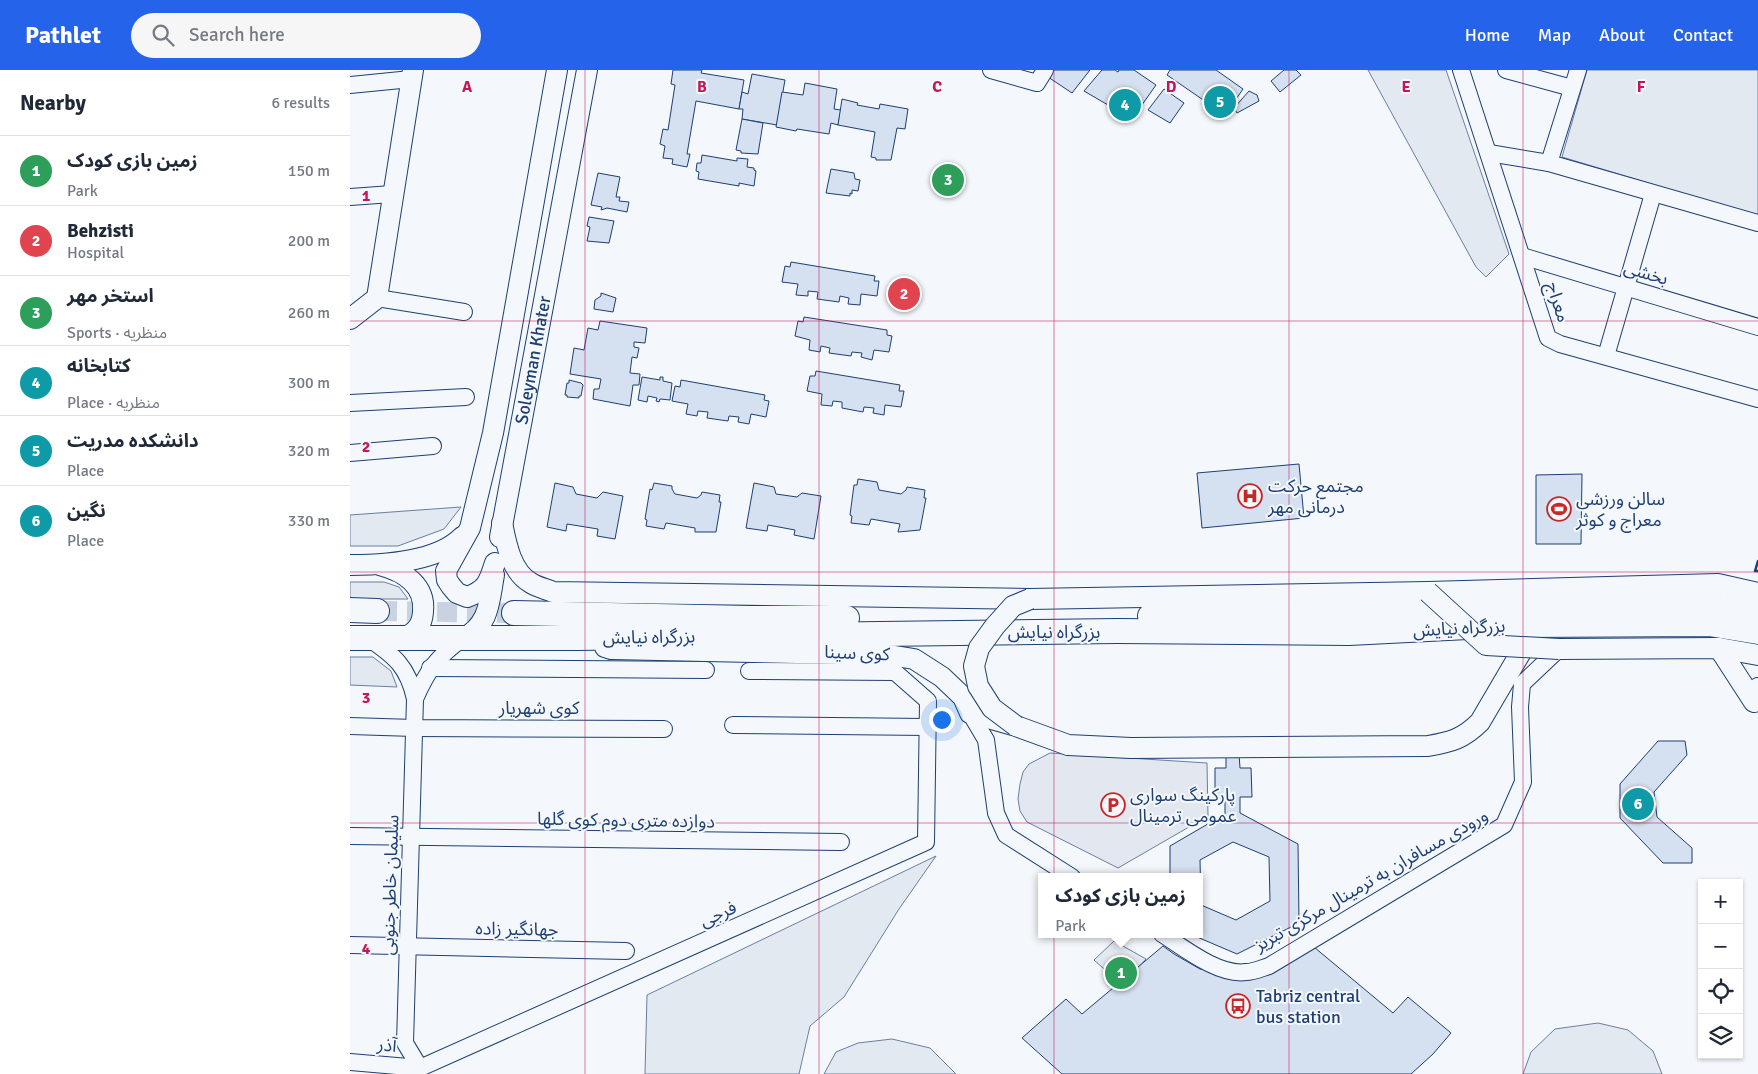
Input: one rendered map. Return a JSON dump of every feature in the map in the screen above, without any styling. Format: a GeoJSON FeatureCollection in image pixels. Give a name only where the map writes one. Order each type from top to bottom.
{"type":"FeatureCollection","features":[{"type":"Feature","properties":{"kind":"highway","name":"بزرگراه نیایش"},"geometry":{"type":"LineString","coordinates":[[514,613],[750,618],[1106,616],[1348,614],[1503,606],[1712,605],[1758,612]]}},
{"type":"Feature","properties":{"kind":"highway"},"geometry":{"type":"LineString","coordinates":[[350,610],[377,611]]}},
{"type":"Feature","properties":{"kind":"highway","name":"بزرگراه نیایش"},"geometry":{"type":"LineString","coordinates":[[359,638],[462,639],[1107,632],[1349,633],[1526,625],[1709,624],[1758,632]]}},
{"type":"Feature","properties":{"kind":"main road","name":"Soleyman Khater"},"geometry":{"type":"LineString","coordinates":[[495,563],[485,587],[478,593],[467,597],[457,593],[447,580],[446,570],[470,528],[493,433],[557,70]]}},
{"type":"Feature","properties":{"kind":"main road","name":"Soleyman Khater"},"geometry":{"type":"LineString","coordinates":[[462,639],[473,633],[483,620],[488,608],[502,523],[587,70]]}},
{"type":"Feature","properties":{"kind":"main road"},"geometry":{"type":"LineString","coordinates":[[350,320],[377,298],[412,75]]}},
{"type":"Feature","properties":{"kind":"main road","name":"بزرگراه نیایش"},"geometry":{"type":"LineString","coordinates":[[502,523],[507,546],[522,577],[553,592],[1030,599],[1428,592],[1718,584],[1758,592]]}},
{"type":"Feature","properties":{"kind":"main road"},"geometry":{"type":"LineString","coordinates":[[350,565],[380,565],[437,552],[457,541],[470,528]]}},
{"type":"Feature","properties":{"kind":"main road"},"geometry":{"type":"LineString","coordinates":[[380,565],[404,574],[420,593],[424,605],[422,619],[417,630],[406,637]]}},
{"type":"Feature","properties":{"kind":"main road"},"geometry":{"type":"LineString","coordinates":[[1428,592],[1486,645],[1559,649],[1719,648],[1758,655]]}},
{"type":"Feature","properties":{"kind":"main road"},"geometry":{"type":"LineString","coordinates":[[1016,726],[992,708],[978,686],[974,666],[979,648],[995,626],[1013,606],[1030,599]]}},
{"type":"Feature","properties":{"kind":"main road"},"geometry":{"type":"LineString","coordinates":[[577,638],[611,649],[889,654],[914,659],[942,677],[963,697],[970,713],[1016,726],[1068,745],[1131,748],[1428,746],[1452,742],[1472,730],[1480,722],[1524,647]]}},
{"type":"Feature","properties":{"kind":"main road"},"geometry":{"type":"LineString","coordinates":[[1719,648],[1757,703]]}},
{"type":"Feature","properties":{"kind":"street"},"geometry":{"type":"LineString","coordinates":[[991,70],[1036,83],[1045,70]]}},
{"type":"Feature","properties":{"kind":"street","name":"معراج"},"geometry":{"type":"LineString","coordinates":[[1461,70],[1548,338],[1560,344],[1758,399]]}},
{"type":"Feature","properties":{"kind":"street"},"geometry":{"type":"LineString","coordinates":[[1506,70],[1572,88]]}},
{"type":"Feature","properties":{"kind":"street"},"geometry":{"type":"LineString","coordinates":[[1549,163],[1578,70]]}},
{"type":"Feature","properties":{"kind":"street"},"geometry":{"type":"LineString","coordinates":[[350,85],[412,75]]}},
{"type":"Feature","properties":{"kind":"street"},"geometry":{"type":"LineString","coordinates":[[1489,153],[1549,163],[1758,224]]}},
{"type":"Feature","properties":{"kind":"street"},"geometry":{"type":"LineString","coordinates":[[350,197],[392,194]]}},
{"type":"Feature","properties":{"kind":"street"},"geometry":{"type":"LineString","coordinates":[[1606,356],[1654,194]]}},
{"type":"Feature","properties":{"kind":"street","name":"بخشی"},"geometry":{"type":"LineString","coordinates":[[1522,256],[1758,327]]}},
{"type":"Feature","properties":{"kind":"street"},"geometry":{"type":"LineString","coordinates":[[377,298],[464,312]]}},
{"type":"Feature","properties":{"kind":"street"},"geometry":{"type":"LineString","coordinates":[[350,403],[466,397]]}},
{"type":"Feature","properties":{"kind":"street"},"geometry":{"type":"LineString","coordinates":[[350,453],[433,446]]}},
{"type":"Feature","properties":{"kind":"street","name":"سلیمان خاطر جنوبی"},"geometry":{"type":"LineString","coordinates":[[359,638],[389,652],[411,681],[415,699],[405,1043],[420,1068]]}},
{"type":"Feature","properties":{"kind":"street","name":"سلیمان خاطر جنوبی"},"geometry":{"type":"LineString","coordinates":[[415,699],[430,668],[445,651],[462,639]]}},
{"type":"Feature","properties":{"kind":"street","name":"ورودی مسافران به ترمینال مرکزی تبریز"},"geometry":{"type":"LineString","coordinates":[[1168,938],[1206,962],[1226,970],[1246,973],[1269,966],[1504,825],[1523,782],[1520,707],[1522,684],[1559,649]]}},
{"type":"Feature","properties":{"kind":"street"},"geometry":{"type":"LineString","coordinates":[[430,668],[706,670]]}},
{"type":"Feature","properties":{"kind":"street","name":"کوی سینا"},"geometry":{"type":"LineString","coordinates":[[749,671],[895,672],[928,701],[927,727]]}},
{"type":"Feature","properties":{"kind":"street"},"geometry":{"type":"LineString","coordinates":[[970,713],[986,740],[996,813],[1006,835],[1066,873]]}},
{"type":"Feature","properties":{"kind":"street"},"geometry":{"type":"LineString","coordinates":[[733,725],[927,727]]}},
{"type":"Feature","properties":{"kind":"street","name":"کوی شهریار"},"geometry":{"type":"LineString","coordinates":[[350,726],[664,729]]}},
{"type":"Feature","properties":{"kind":"street","name":"فرجی"},"geometry":{"type":"LineString","coordinates":[[420,1068],[926,842],[927,727]]}},
{"type":"Feature","properties":{"kind":"street","name":"دوازده متری دوم کوی گلها"},"geometry":{"type":"LineString","coordinates":[[350,836],[841,842]]}},
{"type":"Feature","properties":{"kind":"street","name":"جهانگیر زاده"},"geometry":{"type":"LineString","coordinates":[[350,945],[626,951]]}},
{"type":"Feature","properties":{"kind":"street","name":"آذر"},"geometry":{"type":"LineString","coordinates":[[350,1062],[420,1068]]}},
{"type":"Feature","properties":{"kind":"shaded area"},"geometry":{"type":"Polygon","coordinates":[[[1368,70],[1446,70],[1509,254],[1486,277],[1476,267],[1368,70]]]}},
{"type":"Feature","properties":{"kind":"shaded area"},"geometry":{"type":"Polygon","coordinates":[[[1587,70],[1758,70],[1758,216],[1562,157],[1587,70]]]}},
{"type":"Feature","properties":{"kind":"shaded area"},"geometry":{"type":"Polygon","coordinates":[[[461,507],[444,529],[398,546],[350,546],[350,515],[461,507]]]}},
{"type":"Feature","properties":{"kind":"shaded area"},"geometry":{"type":"Polygon","coordinates":[[[350,582],[384,582],[399,587],[408,599],[350,599],[350,582]]]}},
{"type":"Feature","properties":{"kind":"shaded area"},"geometry":{"type":"Polygon","coordinates":[[[350,657],[373,657],[391,671],[397,687],[350,685],[350,657]]]}},
{"type":"Feature","properties":{"kind":"shaded area","name":"پارکینگ سواری عمومی ترمینال"},"geometry":{"type":"Polygon","coordinates":[[[1050,753],[1207,763],[1208,816],[1118,868],[1027,822],[1020,811],[1018,799],[1023,772],[1029,764],[1050,753]]]}},
{"type":"Feature","properties":{"kind":"shaded area"},"geometry":{"type":"Polygon","coordinates":[[[936,856],[899,909],[844,997],[810,1026],[799,1074],[645,1074],[647,995],[936,856]]]}},
{"type":"Feature","properties":{"kind":"shaded area"},"geometry":{"type":"Polygon","coordinates":[[[1114,941],[1146,959],[1122,985],[1094,960],[1114,941]]]}},
{"type":"Feature","properties":{"kind":"shaded area"},"geometry":{"type":"Polygon","coordinates":[[[1598,1023],[1628,1030],[1653,1051],[1662,1074],[1523,1074],[1531,1052],[1555,1029],[1598,1023]]]}},
{"type":"Feature","properties":{"kind":"shaded area"},"geometry":{"type":"Polygon","coordinates":[[[892,1039],[930,1048],[956,1074],[824,1074],[836,1052],[858,1043],[892,1039]]]}},
{"type":"Feature","properties":{"kind":"building"},"geometry":{"type":"Polygon","coordinates":[[[673,70],[702,70],[701,73],[744,80],[739,109],[696,101],[687,154],[690,154],[687,167],[672,164],[673,159],[663,158],[665,146],[660,144],[663,129],[668,130],[675,85],[671,84],[673,70]]]}},
{"type":"Feature","properties":{"kind":"building"},"geometry":{"type":"Polygon","coordinates":[[[1053,70],[1090,70],[1072,93],[1048,77],[1053,70]]]}},
{"type":"Feature","properties":{"kind":"building"},"geometry":{"type":"Polygon","coordinates":[[[1102,70],[1115,70],[1118,72],[1119,70],[1134,70],[1156,85],[1132,119],[1084,91],[1102,70]]]}},
{"type":"Feature","properties":{"kind":"building"},"geometry":{"type":"Polygon","coordinates":[[[1170,70],[1216,70],[1243,89],[1225,115],[1167,75],[1170,70]]]}},
{"type":"Feature","properties":{"kind":"building"},"geometry":{"type":"Polygon","coordinates":[[[1284,70],[1296,70],[1301,75],[1280,92],[1271,81],[1284,70]]]}},
{"type":"Feature","properties":{"kind":"building"},"geometry":{"type":"Polygon","coordinates":[[[752,74],[785,80],[777,125],[742,119],[743,109],[739,109],[742,92],[748,94],[752,74]]]}},
{"type":"Feature","properties":{"kind":"building"},"geometry":{"type":"Polygon","coordinates":[[[805,83],[837,89],[834,109],[841,110],[838,125],[831,123],[829,134],[776,127],[782,92],[803,95],[805,83]]]}},
{"type":"Feature","properties":{"kind":"building"},"geometry":{"type":"Polygon","coordinates":[[[1164,89],[1184,103],[1170,123],[1148,110],[1164,89]]]}},
{"type":"Feature","properties":{"kind":"building"},"geometry":{"type":"Polygon","coordinates":[[[1249,91],[1257,95],[1259,101],[1237,113],[1234,108],[1249,91]]]}},
{"type":"Feature","properties":{"kind":"building"},"geometry":{"type":"Polygon","coordinates":[[[842,99],[858,103],[857,105],[879,109],[880,104],[908,109],[905,129],[897,128],[891,160],[876,160],[876,158],[871,157],[875,132],[838,125],[842,99]]]}},
{"type":"Feature","properties":{"kind":"building"},"geometry":{"type":"Polygon","coordinates":[[[742,119],[763,123],[758,154],[741,153],[741,151],[736,150],[742,119]]]}},
{"type":"Feature","properties":{"kind":"building"},"geometry":{"type":"Polygon","coordinates":[[[702,155],[737,161],[737,158],[748,159],[747,167],[754,168],[756,171],[754,186],[739,183],[739,186],[698,179],[697,163],[701,163],[702,155]]]}},
{"type":"Feature","properties":{"kind":"building"},"geometry":{"type":"Polygon","coordinates":[[[831,169],[854,173],[855,179],[860,180],[858,191],[852,190],[850,196],[826,193],[831,169]]]}},
{"type":"Feature","properties":{"kind":"building"},"geometry":{"type":"Polygon","coordinates":[[[598,173],[620,177],[616,197],[620,197],[619,201],[629,202],[627,212],[607,208],[601,210],[602,207],[591,205],[598,173]]]}},
{"type":"Feature","properties":{"kind":"building"},"geometry":{"type":"Polygon","coordinates":[[[589,217],[614,221],[609,243],[587,241],[590,227],[587,226],[589,217]]]}},
{"type":"Feature","properties":{"kind":"building"},"geometry":{"type":"Polygon","coordinates":[[[791,262],[875,276],[874,281],[879,281],[877,296],[861,294],[860,305],[848,304],[849,298],[840,296],[839,302],[817,299],[818,292],[808,291],[808,296],[796,295],[798,284],[782,282],[785,266],[790,267],[791,262]]]}},
{"type":"Feature","properties":{"kind":"building"},"geometry":{"type":"Polygon","coordinates":[[[601,293],[616,298],[613,312],[594,309],[595,300],[601,296],[601,293]]]}},
{"type":"Feature","properties":{"kind":"building"},"geometry":{"type":"Polygon","coordinates":[[[804,317],[887,330],[887,335],[892,336],[889,352],[874,350],[872,360],[861,357],[862,353],[852,352],[851,356],[829,353],[830,348],[821,346],[820,352],[809,350],[810,340],[795,336],[798,321],[803,322],[804,317]]]}},
{"type":"Feature","properties":{"kind":"building"},"geometry":{"type":"Polygon","coordinates":[[[600,321],[647,328],[645,343],[634,342],[634,347],[639,348],[637,358],[632,357],[630,373],[640,374],[639,385],[633,385],[630,406],[593,399],[594,389],[599,389],[601,379],[570,374],[574,348],[584,350],[588,328],[598,330],[600,321]]]}},
{"type":"Feature","properties":{"kind":"building"},"geometry":{"type":"Polygon","coordinates":[[[816,371],[900,385],[899,391],[904,391],[901,407],[885,405],[884,415],[873,413],[874,408],[864,407],[863,412],[842,408],[842,402],[833,401],[832,406],[821,405],[822,394],[807,391],[810,376],[815,376],[816,371]]]}},
{"type":"Feature","properties":{"kind":"building"},"geometry":{"type":"Polygon","coordinates":[[[642,377],[660,380],[660,377],[663,377],[663,381],[672,383],[670,400],[660,399],[659,402],[656,401],[657,398],[648,396],[647,402],[638,400],[642,377]]]}},
{"type":"Feature","properties":{"kind":"building"},"geometry":{"type":"Polygon","coordinates":[[[569,380],[583,385],[579,398],[567,397],[565,395],[569,380]]]}},
{"type":"Feature","properties":{"kind":"building"},"geometry":{"type":"Polygon","coordinates":[[[681,380],[765,395],[764,400],[769,401],[766,417],[751,414],[749,424],[738,422],[739,417],[729,416],[728,421],[707,418],[708,412],[698,411],[697,416],[686,414],[688,404],[672,401],[675,386],[680,387],[681,380]]]}},
{"type":"Feature","properties":{"kind":"building","name":"مجتمع حرکت درمانی مهر"},"geometry":{"type":"Polygon","coordinates":[[[1299,464],[1304,518],[1202,528],[1197,473],[1299,464]]]}},
{"type":"Feature","properties":{"kind":"building","name":"سالن ورزشی معراج و کوثر"},"geometry":{"type":"Polygon","coordinates":[[[1582,474],[1581,544],[1536,544],[1536,475],[1582,474]]]}},
{"type":"Feature","properties":{"kind":"building"},"geometry":{"type":"Polygon","coordinates":[[[858,479],[877,482],[879,490],[901,494],[907,487],[925,490],[924,498],[926,498],[920,530],[898,532],[900,524],[871,519],[869,525],[851,523],[852,516],[850,515],[854,485],[857,485],[858,479]]]}},
{"type":"Feature","properties":{"kind":"building"},"geometry":{"type":"Polygon","coordinates":[[[555,483],[573,487],[576,494],[597,498],[603,492],[623,496],[615,539],[597,536],[598,529],[567,524],[566,531],[547,527],[555,483]]]}},
{"type":"Feature","properties":{"kind":"building"},"geometry":{"type":"Polygon","coordinates":[[[654,483],[672,486],[675,494],[697,498],[702,492],[720,495],[719,502],[721,502],[716,532],[695,532],[695,528],[666,523],[664,529],[646,526],[647,520],[645,519],[650,489],[652,490],[654,483]]]}},
{"type":"Feature","properties":{"kind":"building"},"geometry":{"type":"Polygon","coordinates":[[[754,483],[774,487],[776,494],[797,497],[802,493],[821,496],[814,539],[794,535],[795,530],[768,525],[767,531],[746,528],[754,483]]]}},
{"type":"Feature","properties":{"kind":"building"},"geometry":{"type":"Polygon","coordinates":[[[1658,741],[1685,741],[1687,755],[1654,792],[1657,817],[1692,848],[1692,863],[1663,863],[1620,818],[1620,784],[1658,741]]]}},
{"type":"Feature","properties":{"kind":"building"},"geometry":{"type":"Polygon","coordinates":[[[1226,754],[1239,754],[1240,768],[1251,768],[1252,797],[1240,797],[1240,813],[1298,844],[1299,923],[1237,954],[1199,938],[1203,938],[1203,906],[1236,920],[1270,901],[1269,857],[1233,842],[1200,860],[1200,873],[1170,873],[1170,846],[1225,814],[1225,798],[1215,798],[1215,768],[1226,768],[1226,754]]]}},
{"type":"Feature","properties":{"kind":"building","name":"Tabriz central bus station"},"geometry":{"type":"Polygon","coordinates":[[[1308,942],[1393,1013],[1408,997],[1451,1033],[1433,1054],[1411,1074],[1062,1074],[1022,1038],[1066,999],[1082,1014],[1163,946],[1200,969],[1230,974],[1308,942]]]}},
{"type":"Feature","properties":{"kind":"tunnel"},"geometry":{"type":"LineString","coordinates":[[377,611],[514,613]]}},
{"type":"Feature","properties":{"kind":"wall"},"geometry":{"type":"LineString","coordinates":[[1758,561],[1755,571],[1758,571]]}},
{"type":"Feature","properties":{"kind":"place","name":"دانشکده مدریت"},"geometry":{"type":"Point","coordinates":[1220,102]}},
{"type":"Feature","properties":{"kind":"place","name":"کتابخانه"},"geometry":{"type":"Point","coordinates":[1125,105]}},
{"type":"Feature","properties":{"kind":"place","name":"استخر مهر"},"geometry":{"type":"Point","coordinates":[948,180]}},
{"type":"Feature","properties":{"kind":"place","name":"Behzisti"},"geometry":{"type":"Point","coordinates":[904,294]}},
{"type":"Feature","properties":{"kind":"place","name":"مجتمع حرکت درمانی مهر"},"geometry":{"type":"Point","coordinates":[1250,496]}},
{"type":"Feature","properties":{"kind":"place","name":"سالن ورزشی معراج و کوثر"},"geometry":{"type":"Point","coordinates":[1559,509]}},
{"type":"Feature","properties":{"kind":"place","name":"نگین"},"geometry":{"type":"Point","coordinates":[1638,804]}},
{"type":"Feature","properties":{"kind":"place","name":"پارکینگ سواری عمومی ترمینال"},"geometry":{"type":"Point","coordinates":[1113,805]}},
{"type":"Feature","properties":{"kind":"place","name":"زمین بازی کودک"},"geometry":{"type":"Point","coordinates":[1121,973]}},
{"type":"Feature","properties":{"kind":"place","name":"Tabriz central bus station"},"geometry":{"type":"Point","coordinates":[1238,1006]}}]}
